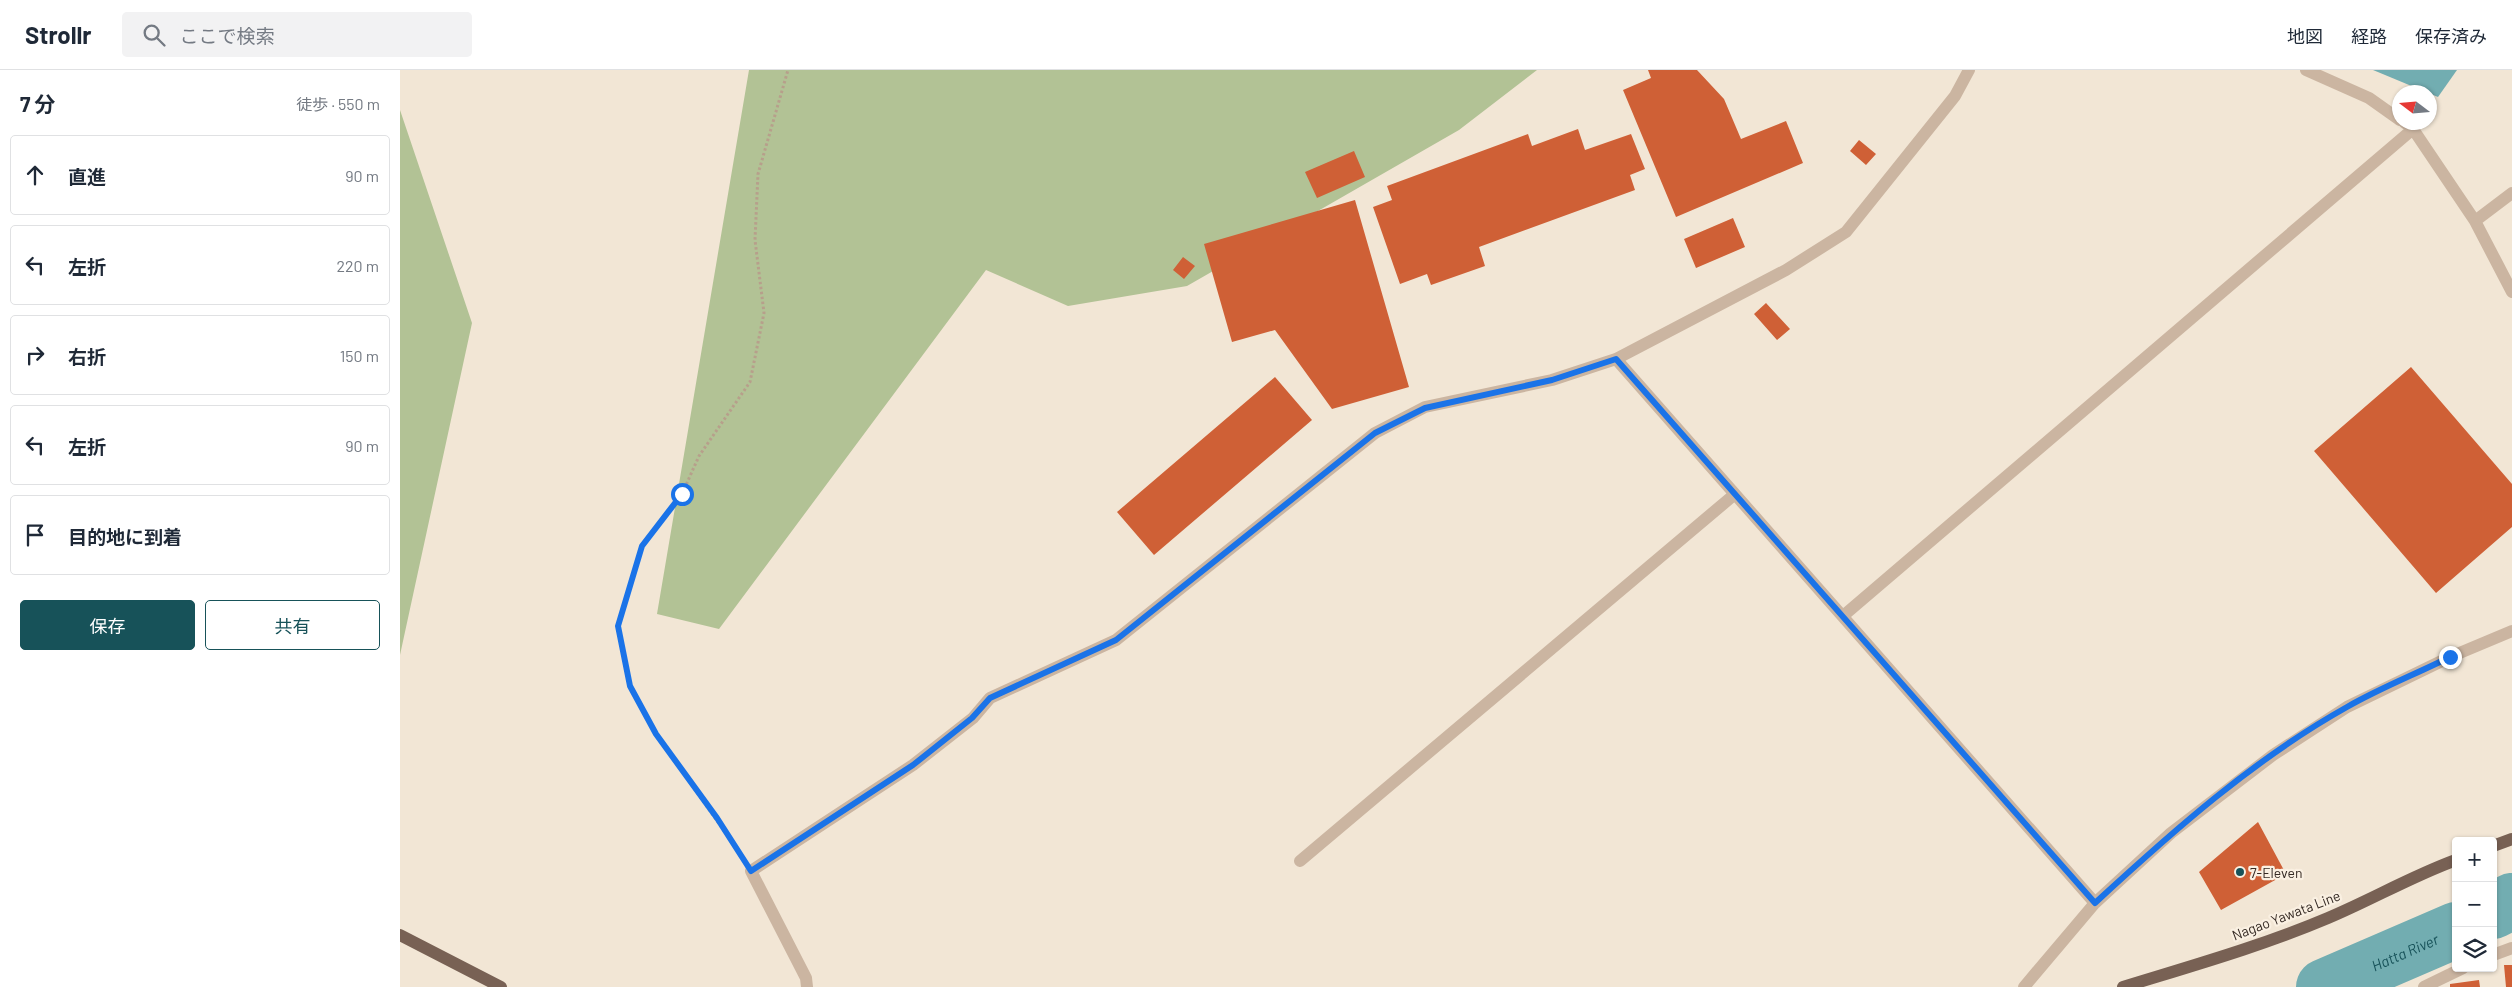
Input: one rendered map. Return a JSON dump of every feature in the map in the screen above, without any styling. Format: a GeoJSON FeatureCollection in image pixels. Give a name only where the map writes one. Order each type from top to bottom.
{"type":"FeatureCollection","features":[{"type":"Feature","properties":{"kind":"main road"},"geometry":{"type":"LineString","coordinates":[[2497,845],[2512,839]]}},
{"type":"Feature","properties":{"kind":"main road","name":"Nagao Yawata Line"},"geometry":{"type":"LineString","coordinates":[[2123,987],[2328,918],[2434,868],[2452,861]]}},
{"type":"Feature","properties":{"kind":"main road"},"geometry":{"type":"LineString","coordinates":[[400,935],[501,987]]}},
{"type":"Feature","properties":{"kind":"street"},"geometry":{"type":"LineString","coordinates":[[807,987],[806,978],[751,871],[913,765],[972,718],[990,698],[1116,640],[1375,433],[1425,408],[1552,380],[1616,359],[1786,270],[1846,232],[1955,96],[1969,70]]}},
{"type":"Feature","properties":{"kind":"street"},"geometry":{"type":"LineString","coordinates":[[2306,70],[2369,98],[2392,114]]}},
{"type":"Feature","properties":{"kind":"street"},"geometry":{"type":"LineString","coordinates":[[1843,616],[2403,130]]}},
{"type":"Feature","properties":{"kind":"street"},"geometry":{"type":"LineString","coordinates":[[2411,130],[2475,221],[2512,292]]}},
{"type":"Feature","properties":{"kind":"street"},"geometry":{"type":"LineString","coordinates":[[2475,221],[2512,193]]}},
{"type":"Feature","properties":{"kind":"street"},"geometry":{"type":"LineString","coordinates":[[1616,359],[2095,903]]}},
{"type":"Feature","properties":{"kind":"street"},"geometry":{"type":"LineString","coordinates":[[1300,861],[1735,494]]}},
{"type":"Feature","properties":{"kind":"street"},"geometry":{"type":"LineString","coordinates":[[2024,987],[2095,903],[2171,833],[2273,755],[2347,707],[2450,657],[2512,631]]}},
{"type":"Feature","properties":{"kind":"street"},"geometry":{"type":"LineString","coordinates":[[2497,953],[2512,948]]}},
{"type":"Feature","properties":{"kind":"street"},"geometry":{"type":"LineString","coordinates":[[2424,987],[2456,972]]}},
{"type":"Feature","properties":{"kind":"path"},"geometry":{"type":"LineString","coordinates":[[751,871],[717,818],[656,734],[630,686],[618,626],[642,546],[682,494],[699,456],[750,382],[764,313],[755,240],[758,174],[788,70]]}},
{"type":"Feature","properties":{"kind":"green space"},"geometry":{"type":"Polygon","coordinates":[[[749,70],[1537,70],[1459,130],[1187,286],[1068,306],[986,270],[719,629],[657,614],[749,70]]]}},
{"type":"Feature","properties":{"kind":"green space"},"geometry":{"type":"Polygon","coordinates":[[[400,110],[472,323],[400,655],[400,110]]]}},
{"type":"Feature","properties":{"kind":"water"},"geometry":{"type":"Polygon","coordinates":[[[2373,70],[2457,70],[2438,97],[2437,85],[2409,85],[2373,70]]]}},
{"type":"Feature","properties":{"kind":"building"},"geometry":{"type":"Polygon","coordinates":[[[1648,70],[1697,70],[1724,99],[1741,139],[1786,121],[1803,163],[1676,217],[1623,90],[1651,78],[1648,70]]]}},
{"type":"Feature","properties":{"kind":"building"},"geometry":{"type":"Polygon","coordinates":[[[1578,129],[1585,150],[1631,134],[1645,169],[1630,175],[1635,190],[1479,247],[1485,266],[1431,285],[1427,274],[1400,284],[1373,207],[1392,200],[1387,186],[1528,134],[1532,146],[1578,129]]]}},
{"type":"Feature","properties":{"kind":"building"},"geometry":{"type":"Polygon","coordinates":[[[1859,140],[1876,154],[1866,165],[1850,151],[1859,140]]]}},
{"type":"Feature","properties":{"kind":"building"},"geometry":{"type":"Polygon","coordinates":[[[1354,151],[1365,177],[1317,198],[1305,172],[1354,151]]]}},
{"type":"Feature","properties":{"kind":"building"},"geometry":{"type":"Polygon","coordinates":[[[1355,200],[1409,387],[1332,409],[1275,330],[1232,342],[1204,244],[1355,200]]]}},
{"type":"Feature","properties":{"kind":"building"},"geometry":{"type":"Polygon","coordinates":[[[1733,218],[1745,247],[1696,268],[1684,239],[1733,218]]]}},
{"type":"Feature","properties":{"kind":"building"},"geometry":{"type":"Polygon","coordinates":[[[1183,257],[1195,266],[1184,279],[1173,270],[1183,257]]]}},
{"type":"Feature","properties":{"kind":"building"},"geometry":{"type":"Polygon","coordinates":[[[1766,303],[1790,329],[1777,340],[1754,314],[1766,303]]]}},
{"type":"Feature","properties":{"kind":"building"},"geometry":{"type":"Polygon","coordinates":[[[2411,367],[2512,484],[2512,527],[2436,593],[2314,451],[2411,367]]]}},
{"type":"Feature","properties":{"kind":"building"},"geometry":{"type":"Polygon","coordinates":[[[1275,377],[1312,420],[1154,555],[1117,512],[1275,377]]]}},
{"type":"Feature","properties":{"kind":"building"},"geometry":{"type":"Polygon","coordinates":[[[2258,822],[2286,874],[2221,910],[2199,872],[2258,822]]]}},
{"type":"Feature","properties":{"kind":"building"},"geometry":{"type":"Polygon","coordinates":[[[2504,965],[2512,965],[2512,987],[2506,987],[2504,965]]]}},
{"type":"Feature","properties":{"kind":"building"},"geometry":{"type":"Polygon","coordinates":[[[2479,980],[2480,987],[2450,987],[2450,984],[2479,980]]]}},
{"type":"Feature","properties":{"kind":"waterway","name":"Hatta River"},"geometry":{"type":"LineString","coordinates":[[2497,909],[2512,901]]}},
{"type":"Feature","properties":{"kind":"waterway","name":"Hatta River"},"geometry":{"type":"LineString","coordinates":[[2324,987],[2452,932]]}},
{"type":"Feature","properties":{"kind":"place","name":"7-Eleven"},"geometry":{"type":"Point","coordinates":[2240,872]}},
{"type":"Feature","properties":{"kind":"route"},"geometry":{"type":"LineString","coordinates":[[682,494],[642,546],[618,626],[630,686],[656,734],[717,818],[751,871],[913,765],[972,718],[990,698],[1116,640],[1375,433],[1425,408],[1552,380],[1616,359],[2095,903],[2171,833],[2273,755],[2347,707],[2450,657]]}}]}
